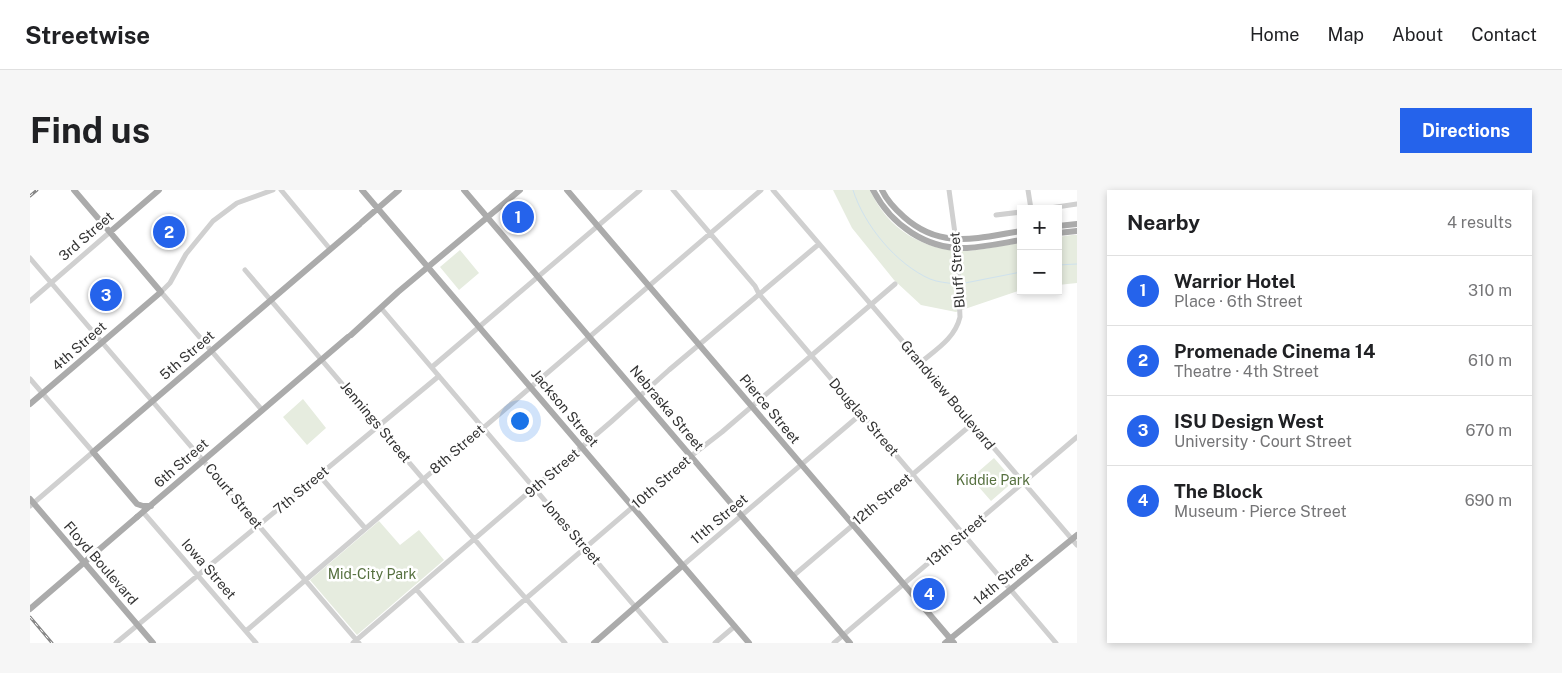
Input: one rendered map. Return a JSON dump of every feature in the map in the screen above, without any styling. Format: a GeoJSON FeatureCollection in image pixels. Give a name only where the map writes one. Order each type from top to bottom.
{"type":"FeatureCollection","features":[{"type":"Feature","properties":{"kind":"main road"},"geometry":{"type":"LineString","coordinates":[[74,190],[161,292]]}},
{"type":"Feature","properties":{"kind":"main road","name":"3rd Street"},"geometry":{"type":"LineString","coordinates":[[110,232],[159,190]]}},
{"type":"Feature","properties":{"kind":"main road","name":"Jackson Street"},"geometry":{"type":"LineString","coordinates":[[362,190],[749,643]]}},
{"type":"Feature","properties":{"kind":"main road","name":"5th Street"},"geometry":{"type":"LineString","coordinates":[[92,452],[399,190]]}},
{"type":"Feature","properties":{"kind":"main road","name":"Nebraska Street"},"geometry":{"type":"LineString","coordinates":[[464,190],[850,643]]}},
{"type":"Feature","properties":{"kind":"main road","name":"6th Street"},"geometry":{"type":"LineString","coordinates":[[30,609],[520,190]]}},
{"type":"Feature","properties":{"kind":"main road","name":"Pierce Street"},"geometry":{"type":"LineString","coordinates":[[567,190],[904,584],[950,642]]}},
{"type":"Feature","properties":{"kind":"main road"},"geometry":{"type":"LineString","coordinates":[[873,190],[883,207],[903,228],[934,244],[957,248],[979,247],[1017,241]]}},
{"type":"Feature","properties":{"kind":"main road"},"geometry":{"type":"LineString","coordinates":[[882,190],[893,206],[916,227],[937,236],[966,240],[1017,232]]}},
{"type":"Feature","properties":{"kind":"main road"},"geometry":{"type":"LineString","coordinates":[[1062,226],[1077,224]]}},
{"type":"Feature","properties":{"kind":"main road"},"geometry":{"type":"LineString","coordinates":[[1062,233],[1077,231]]}},
{"type":"Feature","properties":{"kind":"main road","name":"4th Street"},"geometry":{"type":"LineString","coordinates":[[30,404],[161,292]]}},
{"type":"Feature","properties":{"kind":"main road"},"geometry":{"type":"LineString","coordinates":[[92,452],[137,504],[151,506]]}},
{"type":"Feature","properties":{"kind":"main road","name":"Floyd Boulevard"},"geometry":{"type":"LineString","coordinates":[[31,503],[153,643]]}},
{"type":"Feature","properties":{"kind":"main road"},"geometry":{"type":"LineString","coordinates":[[137,504],[137,517]]}},
{"type":"Feature","properties":{"kind":"main road","name":"14th Street"},"geometry":{"type":"LineString","coordinates":[[950,642],[1010,589],[1074,537]]}},
{"type":"Feature","properties":{"kind":"main road","name":"11th Street"},"geometry":{"type":"LineString","coordinates":[[594,643],[682,566]]}},
{"type":"Feature","properties":{"kind":"street","name":"4th Street"},"geometry":{"type":"LineString","coordinates":[[161,292],[178,271],[186,254],[213,221],[237,203],[273,190]]}},
{"type":"Feature","properties":{"kind":"street"},"geometry":{"type":"LineString","coordinates":[[281,190],[330,249]]}},
{"type":"Feature","properties":{"kind":"street"},"geometry":{"type":"LineString","coordinates":[[432,367],[640,190]]}},
{"type":"Feature","properties":{"kind":"street","name":"Douglas Street"},"geometry":{"type":"LineString","coordinates":[[673,190],[1056,643]]}},
{"type":"Feature","properties":{"kind":"street","name":"8th Street"},"geometry":{"type":"LineString","coordinates":[[246,631],[761,190]]}},
{"type":"Feature","properties":{"kind":"street","name":"Grandview Boulevard"},"geometry":{"type":"LineString","coordinates":[[773,190],[1023,483],[1074,537],[1077,545]]}},
{"type":"Feature","properties":{"kind":"street","name":"Bluff Street"},"geometry":{"type":"LineString","coordinates":[[920,363],[952,336],[958,325],[961,305],[957,248],[949,190]]}},
{"type":"Feature","properties":{"kind":"street"},"geometry":{"type":"LineString","coordinates":[[1028,190],[1030,205]]}},
{"type":"Feature","properties":{"kind":"street"},"geometry":{"type":"LineString","coordinates":[[1062,206],[1077,204]]}},
{"type":"Feature","properties":{"kind":"street"},"geometry":{"type":"LineString","coordinates":[[996,215],[1017,212]]}},
{"type":"Feature","properties":{"kind":"street","name":"3rd Street"},"geometry":{"type":"LineString","coordinates":[[30,301],[110,232]]}},
{"type":"Feature","properties":{"kind":"street","name":"9th Street"},"geometry":{"type":"LineString","coordinates":[[356,642],[640,395],[819,244]]}},
{"type":"Feature","properties":{"kind":"street","name":"Court Street"},"geometry":{"type":"LineString","coordinates":[[30,258],[356,642]]}},
{"type":"Feature","properties":{"kind":"street","name":"Jennings Street"},"geometry":{"type":"LineString","coordinates":[[245,270],[565,643]]}},
{"type":"Feature","properties":{"kind":"street","name":"10th Street"},"geometry":{"type":"LineString","coordinates":[[474,643],[895,284]]}},
{"type":"Feature","properties":{"kind":"street"},"geometry":{"type":"LineString","coordinates":[[161,292],[262,410]]}},
{"type":"Feature","properties":{"kind":"street","name":"Jones Street"},"geometry":{"type":"LineString","coordinates":[[381,308],[666,643]]}},
{"type":"Feature","properties":{"kind":"street","name":"7th Street"},"geometry":{"type":"LineString","coordinates":[[116,643],[440,376]]}},
{"type":"Feature","properties":{"kind":"street"},"geometry":{"type":"LineString","coordinates":[[30,379],[92,452]]}},
{"type":"Feature","properties":{"kind":"street","name":"11th Street"},"geometry":{"type":"LineString","coordinates":[[682,566],[862,414]]}},
{"type":"Feature","properties":{"kind":"street","name":"12th Street"},"geometry":{"type":"LineString","coordinates":[[793,576],[972,424]]}},
{"type":"Feature","properties":{"kind":"street","name":"13th Street"},"geometry":{"type":"LineString","coordinates":[[834,643],[1077,436]]}},
{"type":"Feature","properties":{"kind":"street","name":"5th Street"},"geometry":{"type":"LineString","coordinates":[[31,503],[92,452]]}},
{"type":"Feature","properties":{"kind":"street"},"geometry":{"type":"LineString","coordinates":[[319,475],[365,528]]}},
{"type":"Feature","properties":{"kind":"street","name":"Iowa Street"},"geometry":{"type":"LineString","coordinates":[[144,512],[246,631],[253,642]]}},
{"type":"Feature","properties":{"kind":"street"},"geometry":{"type":"LineString","coordinates":[[416,589],[462,643]]}},
{"type":"Feature","properties":{"kind":"street"},"geometry":{"type":"LineString","coordinates":[[716,643],[735,626]]}},
{"type":"Feature","properties":{"kind":"green space"},"geometry":{"type":"Polygon","coordinates":[[[833,190],[870,190],[886,216],[897,226],[922,242],[936,247],[966,251],[1017,244],[1017,291],[956,312],[921,305],[894,280],[852,228],[833,190]]]}},
{"type":"Feature","properties":{"kind":"green space"},"geometry":{"type":"Polygon","coordinates":[[[1077,235],[1077,283],[1062,285],[1062,236],[1077,235]]]}},
{"type":"Feature","properties":{"kind":"green space"},"geometry":{"type":"Polygon","coordinates":[[[460,250],[479,273],[459,290],[440,267],[460,250]]]}},
{"type":"Feature","properties":{"kind":"green space"},"geometry":{"type":"Polygon","coordinates":[[[303,399],[326,428],[307,445],[283,417],[303,399]]]}},
{"type":"Feature","properties":{"kind":"green space","name":"Kiddie Park"},"geometry":{"type":"Polygon","coordinates":[[[994,458],[1014,481],[991,501],[971,478],[994,458]]]}},
{"type":"Feature","properties":{"kind":"green space","name":"Mid-City Park"},"geometry":{"type":"Polygon","coordinates":[[[379,521],[400,545],[419,530],[444,560],[357,635],[310,580],[379,521]]]}},
{"type":"Feature","properties":{"kind":"waterway"},"geometry":{"type":"LineString","coordinates":[[853,190],[873,230],[905,264],[930,279],[956,284]]}},
{"type":"Feature","properties":{"kind":"waterway"},"geometry":{"type":"LineString","coordinates":[[1062,265],[1077,264]]}},
{"type":"Feature","properties":{"kind":"waterway"},"geometry":{"type":"LineString","coordinates":[[960,284],[1017,273]]}},
{"type":"Feature","properties":{"kind":"railway"},"geometry":{"type":"LineString","coordinates":[[30,196],[37,190]]}},
{"type":"Feature","properties":{"kind":"railway"},"geometry":{"type":"LineString","coordinates":[[30,617],[52,643]]}},
{"type":"Feature","properties":{"kind":"place","name":"Warrior Hotel"},"geometry":{"type":"Point","coordinates":[518,217]}},
{"type":"Feature","properties":{"kind":"place","name":"Promenade Cinema 14"},"geometry":{"type":"Point","coordinates":[169,232]}},
{"type":"Feature","properties":{"kind":"place","name":"ISU Design West"},"geometry":{"type":"Point","coordinates":[106,295]}},
{"type":"Feature","properties":{"kind":"place","name":"The Block"},"geometry":{"type":"Point","coordinates":[929,594]}}]}
